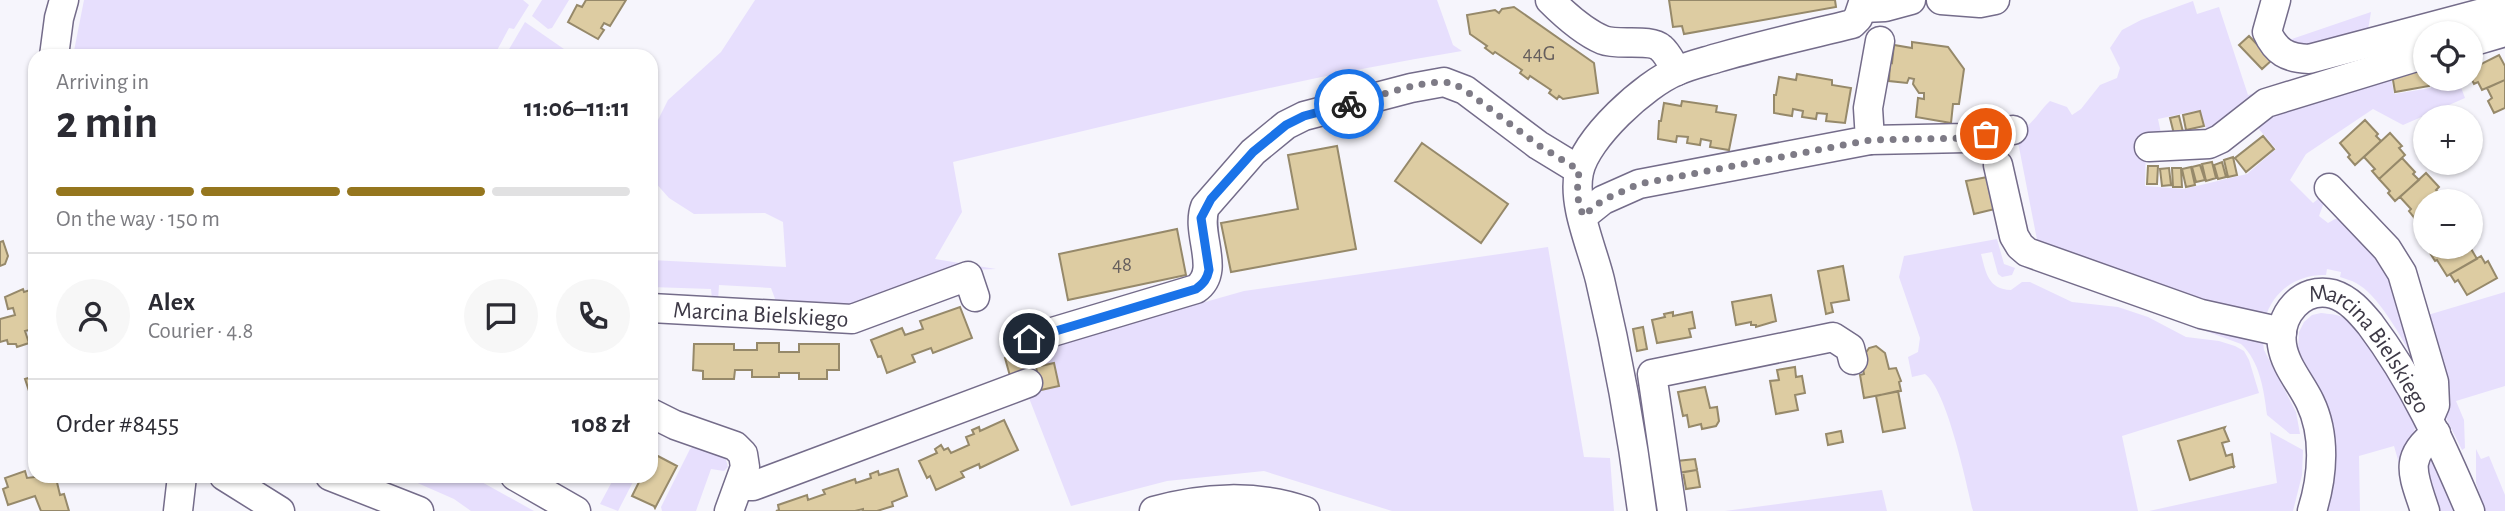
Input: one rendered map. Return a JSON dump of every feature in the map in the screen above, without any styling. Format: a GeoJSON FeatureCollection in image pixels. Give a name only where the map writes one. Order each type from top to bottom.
{"type":"FeatureCollection","features":[{"type":"Feature","properties":{"kind":"street"},"geometry":{"type":"LineString","coordinates":[[55,49],[64,0]]}},
{"type":"Feature","properties":{"kind":"street"},"geometry":{"type":"LineString","coordinates":[[1550,0],[1603,40],[1628,44],[1652,43],[1661,47],[1677,71]]}},
{"type":"Feature","properties":{"kind":"street"},"geometry":{"type":"LineString","coordinates":[[1642,511],[1636,465],[1600,281],[1577,195],[1579,170],[1587,152],[1648,86],[1677,71],[1748,49],[1852,24],[1858,18],[1863,4],[1885,7],[1911,0]]}},
{"type":"Feature","properties":{"kind":"street"},"geometry":{"type":"LineString","coordinates":[[1941,0],[1980,3],[1995,0]]}},
{"type":"Feature","properties":{"kind":"street"},"geometry":{"type":"LineString","coordinates":[[2276,0],[2267,32],[2273,45],[2283,55],[2309,59],[2505,7]]}},
{"type":"Feature","properties":{"kind":"street"},"geometry":{"type":"LineString","coordinates":[[2483,38],[2505,32]]}},
{"type":"Feature","properties":{"kind":"street"},"geometry":{"type":"LineString","coordinates":[[1870,140],[1868,108],[1880,41]]}},
{"type":"Feature","properties":{"kind":"street"},"geometry":{"type":"LineString","coordinates":[[2149,147],[2209,144],[2220,139],[2266,103],[2413,58]]}},
{"type":"Feature","properties":{"kind":"street"},"geometry":{"type":"LineString","coordinates":[[1029,339],[1196,289],[1203,284],[1208,278],[1209,270],[1201,218],[1205,207],[1253,152],[1286,125],[1304,116],[1444,82],[1465,90],[1538,145],[1579,170]]}},
{"type":"Feature","properties":{"kind":"street"},"geometry":{"type":"LineString","coordinates":[[1583,216],[1603,200],[1639,184],[1870,140],[1966,138],[2013,130]]}},
{"type":"Feature","properties":{"kind":"street"},"geometry":{"type":"LineString","coordinates":[[1998,165],[2014,236],[2027,252],[2201,314],[2282,332]]}},
{"type":"Feature","properties":{"kind":"street"},"geometry":{"type":"LineString","coordinates":[[2329,188],[2387,249],[2402,273],[2434,382],[2432,426],[2414,458],[2413,471],[2425,511]]}},
{"type":"Feature","properties":{"kind":"street","name":"Marcina Bielskiego"},"geometry":{"type":"LineString","coordinates":[[658,308],[852,320],[968,276],[975,297]]}},
{"type":"Feature","properties":{"kind":"street","name":"Marcina Bielskiego"},"geometry":{"type":"LineString","coordinates":[[2312,511],[2320,472],[2317,421],[2287,360],[2282,345],[2282,332],[2292,307],[2301,299],[2323,293],[2344,299],[2360,312],[2392,353],[2432,426],[2470,511]]}},
{"type":"Feature","properties":{"kind":"street"},"geometry":{"type":"LineString","coordinates":[[1672,511],[1651,374],[1833,337],[1850,348],[1853,360]]}},
{"type":"Feature","properties":{"kind":"street"},"geometry":{"type":"LineString","coordinates":[[734,498],[753,486],[1028,383]]}},
{"type":"Feature","properties":{"kind":"street"},"geometry":{"type":"LineString","coordinates":[[658,416],[735,446],[743,454],[745,467],[734,498]]}},
{"type":"Feature","properties":{"kind":"street"},"geometry":{"type":"LineString","coordinates":[[178,511],[181,483]]}},
{"type":"Feature","properties":{"kind":"street"},"geometry":{"type":"LineString","coordinates":[[235,483],[280,511]]}},
{"type":"Feature","properties":{"kind":"street"},"geometry":{"type":"LineString","coordinates":[[348,483],[419,511]]}},
{"type":"Feature","properties":{"kind":"street"},"geometry":{"type":"LineString","coordinates":[[527,483],[576,511]]}},
{"type":"Feature","properties":{"kind":"street"},"geometry":{"type":"LineString","coordinates":[[1154,511],[1229,500],[1258,499],[1305,511]]}},
{"type":"Feature","properties":{"kind":"shaded area"},"geometry":{"type":"Polygon","coordinates":[[[84,0],[523,0],[529,5],[514,29],[509,28],[498,49],[74,49],[84,0]]]}},
{"type":"Feature","properties":{"kind":"shaded area"},"geometry":{"type":"Polygon","coordinates":[[[542,0],[569,0],[552,28],[548,29],[532,16],[542,0]]]}},
{"type":"Feature","properties":{"kind":"shaded area"},"geometry":{"type":"Polygon","coordinates":[[[755,0],[1437,0],[1453,45],[1462,51],[1270,88],[953,162],[962,212],[935,259],[996,269],[971,270],[854,310],[777,304],[771,288],[719,285],[718,301],[712,299],[711,289],[658,287],[658,260],[786,267],[783,222],[765,213],[694,214],[669,198],[658,186],[658,120],[668,100],[721,52],[755,0]]]}},
{"type":"Feature","properties":{"kind":"shaded area"},"geometry":{"type":"Polygon","coordinates":[[[2193,1],[2197,14],[2219,7],[2248,95],[2386,57],[2209,138],[2200,110],[2158,119],[2162,138],[2146,139],[2145,186],[2184,189],[2247,174],[2276,149],[2251,120],[2389,67],[2394,94],[2413,91],[2462,91],[2465,98],[2449,105],[2413,105],[2413,121],[2403,125],[2373,109],[2306,154],[2290,180],[2313,203],[2324,194],[2326,197],[2319,216],[2328,223],[2335,219],[2345,219],[2384,258],[2412,352],[2410,353],[2372,296],[2356,283],[2340,277],[2341,272],[2327,269],[2326,275],[2315,275],[2296,281],[2274,300],[2265,319],[2257,320],[2038,245],[2018,132],[2050,101],[2067,107],[2072,115],[2081,109],[2100,85],[2117,78],[2120,68],[2110,48],[2122,30],[2193,1]]]}},
{"type":"Feature","properties":{"kind":"shaded area"},"geometry":{"type":"Polygon","coordinates":[[[2371,12],[2368,30],[2299,48],[2286,41],[2371,12]]]}},
{"type":"Feature","properties":{"kind":"shaded area"},"geometry":{"type":"Polygon","coordinates":[[[525,22],[564,49],[509,49],[525,22]]]}},
{"type":"Feature","properties":{"kind":"shaded area"},"geometry":{"type":"Polygon","coordinates":[[[1997,239],[2004,264],[2015,268],[2012,275],[2002,277],[1998,274],[1992,252],[1981,254],[1989,279],[1997,287],[2011,290],[2022,282],[2030,282],[2072,302],[2118,307],[2148,317],[2186,337],[2235,346],[2244,351],[2249,360],[2259,393],[2122,436],[2138,511],[1973,511],[1955,438],[1941,398],[1925,374],[1912,377],[1908,357],[1918,352],[1920,338],[1899,277],[1904,256],[1997,239]]]}},
{"type":"Feature","properties":{"kind":"shaded area"},"geometry":{"type":"Polygon","coordinates":[[[1548,247],[1584,457],[1610,458],[1614,511],[1392,511],[1264,471],[1167,481],[1071,506],[1029,398],[1040,392],[1036,369],[1029,352],[1244,291],[1548,247]]]}},
{"type":"Feature","properties":{"kind":"shaded area"},"geometry":{"type":"Polygon","coordinates":[[[2029,266],[2263,341],[2264,350],[2296,412],[2300,434],[2290,434],[2267,415],[2257,368],[2241,344],[2029,266]]]}},
{"type":"Feature","properties":{"kind":"shaded area"},"geometry":{"type":"Polygon","coordinates":[[[2505,292],[2505,386],[2456,401],[2464,420],[2465,448],[2462,450],[2444,414],[2421,317],[2505,292]]]}},
{"type":"Feature","properties":{"kind":"shaded area"},"geometry":{"type":"Polygon","coordinates":[[[2321,313],[2342,317],[2362,335],[2382,363],[2414,419],[2415,428],[2402,474],[2394,446],[2359,456],[2360,511],[2326,511],[2332,425],[2318,386],[2298,349],[2299,332],[2304,322],[2312,315],[2321,313]]]}},
{"type":"Feature","properties":{"kind":"shaded area"},"geometry":{"type":"Polygon","coordinates":[[[2270,432],[2303,450],[2302,475],[2293,511],[2149,511],[2277,483],[2270,432]]]}},
{"type":"Feature","properties":{"kind":"shaded area"},"geometry":{"type":"Polygon","coordinates":[[[697,444],[725,456],[728,467],[724,471],[711,469],[696,511],[662,511],[661,507],[690,449],[697,444]]]}},
{"type":"Feature","properties":{"kind":"shaded area"},"geometry":{"type":"Polygon","coordinates":[[[2476,449],[2481,459],[2489,456],[2505,495],[2505,511],[2485,511],[2476,483],[2476,449]]]}},
{"type":"Feature","properties":{"kind":"shaded area"},"geometry":{"type":"Polygon","coordinates":[[[2430,455],[2457,511],[2433,511],[2422,461],[2430,455]]]}},
{"type":"Feature","properties":{"kind":"shaded area"},"geometry":{"type":"Polygon","coordinates":[[[418,483],[484,483],[534,511],[471,511],[454,499],[418,483]]]}},
{"type":"Feature","properties":{"kind":"shaded area"},"geometry":{"type":"Polygon","coordinates":[[[611,483],[632,483],[618,511],[600,504],[611,483]]]}},
{"type":"Feature","properties":{"kind":"shaded area"},"geometry":{"type":"Polygon","coordinates":[[[1882,490],[1887,511],[1725,511],[1882,490]]]}},
{"type":"Feature","properties":{"kind":"building"},"geometry":{"type":"Polygon","coordinates":[[[586,0],[626,0],[610,26],[604,23],[601,28],[604,30],[598,39],[568,22],[577,5],[582,7],[586,0]]]}},
{"type":"Feature","properties":{"kind":"building"},"geometry":{"type":"Polygon","coordinates":[[[1669,0],[1835,0],[1836,7],[1684,34],[1682,26],[1673,27],[1669,0]]]}},
{"type":"Feature","properties":{"kind":"building"},"geometry":{"type":"Polygon","coordinates":[[[1514,7],[1594,63],[1598,93],[1563,99],[1559,96],[1557,99],[1549,93],[1551,90],[1530,76],[1528,79],[1520,73],[1522,70],[1495,52],[1493,54],[1470,34],[1467,15],[1495,10],[1499,13],[1502,9],[1514,7]]]}},
{"type":"Feature","properties":{"kind":"building"},"geometry":{"type":"Polygon","coordinates":[[[2249,36],[2272,60],[2262,69],[2239,45],[2249,36]]]}},
{"type":"Feature","properties":{"kind":"building"},"geometry":{"type":"Polygon","coordinates":[[[1912,42],[1948,47],[1964,69],[1959,104],[1953,104],[1951,123],[1916,117],[1918,98],[1924,99],[1924,93],[1919,93],[1913,84],[1914,79],[1909,78],[1907,83],[1889,81],[1894,45],[1912,48],[1912,42]]]}},
{"type":"Feature","properties":{"kind":"building"},"geometry":{"type":"Polygon","coordinates":[[[2499,55],[2505,66],[2505,80],[2483,90],[2483,63],[2499,55]]]}},
{"type":"Feature","properties":{"kind":"building"},"geometry":{"type":"Polygon","coordinates":[[[2413,70],[2413,89],[2395,92],[2392,74],[2413,70]]]}},
{"type":"Feature","properties":{"kind":"building"},"geometry":{"type":"Polygon","coordinates":[[[1797,74],[1832,80],[1832,85],[1851,88],[1845,123],[1826,121],[1827,114],[1817,113],[1816,119],[1802,117],[1803,111],[1793,109],[1792,116],[1774,113],[1774,95],[1779,77],[1796,80],[1797,74]]]}},
{"type":"Feature","properties":{"kind":"building"},"geometry":{"type":"Polygon","coordinates":[[[2505,80],[2505,108],[2494,113],[2488,101],[2492,98],[2487,88],[2505,80]]]}},
{"type":"Feature","properties":{"kind":"building"},"geometry":{"type":"Polygon","coordinates":[[[1682,101],[1717,106],[1716,112],[1736,115],[1729,150],[1710,147],[1711,141],[1701,139],[1700,145],[1687,143],[1688,137],[1677,136],[1676,142],[1658,139],[1664,103],[1681,106],[1682,101]]]}},
{"type":"Feature","properties":{"kind":"building"},"geometry":{"type":"Polygon","coordinates":[[[2200,111],[2204,126],[2186,130],[2183,115],[2200,111]]]}},
{"type":"Feature","properties":{"kind":"building"},"geometry":{"type":"Polygon","coordinates":[[[2179,116],[2183,132],[2174,134],[2170,118],[2179,116]]]}},
{"type":"Feature","properties":{"kind":"building"},"geometry":{"type":"Polygon","coordinates":[[[2365,120],[2381,141],[2355,165],[2340,143],[2365,120]]]}},
{"type":"Feature","properties":{"kind":"building"},"geometry":{"type":"Polygon","coordinates":[[[2390,133],[2402,146],[2399,148],[2405,155],[2379,179],[2372,171],[2375,169],[2364,157],[2390,133]]]}},
{"type":"Feature","properties":{"kind":"building"},"geometry":{"type":"Polygon","coordinates":[[[2263,136],[2274,149],[2246,172],[2235,158],[2263,136]]]}},
{"type":"Feature","properties":{"kind":"building"},"geometry":{"type":"Polygon","coordinates":[[[1422,143],[1508,204],[1481,243],[1395,181],[1422,143]]]}},
{"type":"Feature","properties":{"kind":"building"},"geometry":{"type":"Polygon","coordinates":[[[1337,146],[1356,249],[1231,272],[1221,223],[1298,209],[1288,155],[1337,146]]]}},
{"type":"Feature","properties":{"kind":"building"},"geometry":{"type":"Polygon","coordinates":[[[2233,157],[2237,175],[2228,177],[2224,160],[2233,157]]]}},
{"type":"Feature","properties":{"kind":"building"},"geometry":{"type":"Polygon","coordinates":[[[2402,158],[2419,180],[2395,201],[2379,179],[2402,158]]]}},
{"type":"Feature","properties":{"kind":"building"},"geometry":{"type":"Polygon","coordinates":[[[2212,162],[2216,178],[2206,181],[2202,164],[2212,162]]]}},
{"type":"Feature","properties":{"kind":"building"},"geometry":{"type":"Polygon","coordinates":[[[2222,162],[2226,177],[2218,179],[2214,165],[2222,162]]]}},
{"type":"Feature","properties":{"kind":"building"},"geometry":{"type":"Polygon","coordinates":[[[2200,165],[2205,180],[2196,182],[2192,167],[2200,165]]]}},
{"type":"Feature","properties":{"kind":"building"},"geometry":{"type":"Polygon","coordinates":[[[2148,166],[2158,166],[2157,184],[2147,184],[2148,166]]]}},
{"type":"Feature","properties":{"kind":"building"},"geometry":{"type":"Polygon","coordinates":[[[2191,167],[2195,185],[2186,187],[2182,169],[2191,167]]]}},
{"type":"Feature","properties":{"kind":"building"},"geometry":{"type":"Polygon","coordinates":[[[2169,168],[2171,185],[2162,186],[2160,169],[2169,168]]]}},
{"type":"Feature","properties":{"kind":"building"},"geometry":{"type":"Polygon","coordinates":[[[2172,168],[2181,168],[2182,187],[2173,187],[2172,168]]]}},
{"type":"Feature","properties":{"kind":"building"},"geometry":{"type":"Polygon","coordinates":[[[2424,175],[2428,175],[2439,187],[2413,189],[2413,216],[2409,211],[2411,209],[2400,197],[2424,175]]]}},
{"type":"Feature","properties":{"kind":"building"},"geometry":{"type":"Polygon","coordinates":[[[1993,176],[1999,208],[1974,214],[1966,181],[1993,176]]]}},
{"type":"Feature","properties":{"kind":"building"},"geometry":{"type":"Polygon","coordinates":[[[1177,229],[1186,275],[1068,300],[1059,254],[1177,229]]]}},
{"type":"Feature","properties":{"kind":"building"},"geometry":{"type":"Polygon","coordinates":[[[3,241],[8,256],[5,264],[0,266],[0,242],[3,241]]]}},
{"type":"Feature","properties":{"kind":"building"},"geometry":{"type":"Polygon","coordinates":[[[2434,259],[2477,259],[2447,276],[2437,260],[2434,259]]]}},
{"type":"Feature","properties":{"kind":"building"},"geometry":{"type":"Polygon","coordinates":[[[2476,259],[2483,259],[2485,263],[2488,261],[2497,278],[2467,295],[2458,280],[2455,282],[2450,274],[2476,259]]]}},
{"type":"Feature","properties":{"kind":"building"},"geometry":{"type":"Polygon","coordinates":[[[1843,266],[1849,300],[1831,303],[1833,312],[1826,314],[1818,271],[1843,266]]]}},
{"type":"Feature","properties":{"kind":"building"},"geometry":{"type":"Polygon","coordinates":[[[23,289],[24,292],[28,291],[28,330],[25,331],[28,343],[17,347],[16,344],[8,344],[7,340],[0,342],[0,319],[15,315],[13,308],[8,309],[5,297],[23,289]]]}},
{"type":"Feature","properties":{"kind":"building"},"geometry":{"type":"Polygon","coordinates":[[[1771,295],[1776,321],[1756,327],[1751,325],[1751,322],[1736,325],[1732,302],[1771,295]]]}},
{"type":"Feature","properties":{"kind":"building"},"geometry":{"type":"Polygon","coordinates":[[[960,307],[972,338],[933,353],[931,348],[912,355],[915,362],[887,373],[871,340],[902,328],[905,335],[923,329],[920,321],[960,307]]]}},
{"type":"Feature","properties":{"kind":"building"},"geometry":{"type":"Polygon","coordinates":[[[1673,312],[1673,316],[1692,312],[1695,328],[1689,329],[1691,337],[1657,343],[1652,320],[1673,312]]]}},
{"type":"Feature","properties":{"kind":"building"},"geometry":{"type":"Polygon","coordinates":[[[1643,327],[1647,349],[1637,351],[1633,329],[1643,327]]]}},
{"type":"Feature","properties":{"kind":"building"},"geometry":{"type":"Polygon","coordinates":[[[757,343],[779,343],[779,352],[799,352],[799,344],[839,344],[839,370],[827,370],[827,379],[799,379],[799,373],[779,373],[779,377],[752,377],[752,370],[735,370],[734,379],[703,379],[703,371],[693,370],[694,344],[734,344],[734,350],[757,350],[757,343]]]}},
{"type":"Feature","properties":{"kind":"building"},"geometry":{"type":"Polygon","coordinates":[[[1876,346],[1885,353],[1889,369],[1896,368],[1901,381],[1901,391],[1864,398],[1860,375],[1864,374],[1861,360],[1869,348],[1876,346]]]}},
{"type":"Feature","properties":{"kind":"building"},"geometry":{"type":"Polygon","coordinates":[[[1023,353],[1028,371],[1010,376],[1005,358],[1023,353]]]}},
{"type":"Feature","properties":{"kind":"building"},"geometry":{"type":"Polygon","coordinates":[[[1054,363],[1059,386],[1041,390],[1036,367],[1054,363]]]}},
{"type":"Feature","properties":{"kind":"building"},"geometry":{"type":"Polygon","coordinates":[[[1795,367],[1796,377],[1802,376],[1805,393],[1795,395],[1798,410],[1776,414],[1770,381],[1779,380],[1777,370],[1795,367]]]}},
{"type":"Feature","properties":{"kind":"building"},"geometry":{"type":"Polygon","coordinates":[[[1705,387],[1710,408],[1717,407],[1719,421],[1716,426],[1702,429],[1701,424],[1689,427],[1687,415],[1683,416],[1678,392],[1705,387]]]}},
{"type":"Feature","properties":{"kind":"building"},"geometry":{"type":"Polygon","coordinates":[[[1898,391],[1905,428],[1883,432],[1876,396],[1898,391]]]}},
{"type":"Feature","properties":{"kind":"building"},"geometry":{"type":"Polygon","coordinates":[[[1004,420],[1018,450],[980,468],[979,464],[961,472],[964,477],[936,490],[919,461],[937,453],[935,449],[941,445],[951,453],[969,445],[966,437],[974,434],[972,430],[979,427],[980,431],[1004,420]]]}},
{"type":"Feature","properties":{"kind":"building"},"geometry":{"type":"Polygon","coordinates":[[[2225,427],[2229,441],[2222,443],[2226,456],[2232,454],[2234,466],[2190,480],[2178,441],[2225,427]]]}},
{"type":"Feature","properties":{"kind":"building"},"geometry":{"type":"Polygon","coordinates":[[[1841,431],[1843,442],[1828,445],[1826,434],[1841,431]]]}},
{"type":"Feature","properties":{"kind":"building"},"geometry":{"type":"Polygon","coordinates":[[[658,456],[677,466],[655,508],[632,496],[638,483],[658,483],[658,456]]]}},
{"type":"Feature","properties":{"kind":"building"},"geometry":{"type":"Polygon","coordinates":[[[1695,459],[1697,470],[1679,473],[1677,461],[1695,459]]]}},
{"type":"Feature","properties":{"kind":"building"},"geometry":{"type":"Polygon","coordinates":[[[898,469],[907,496],[892,502],[893,506],[877,511],[776,511],[779,510],[778,505],[807,495],[808,500],[825,494],[823,490],[855,479],[856,483],[871,478],[870,474],[878,471],[879,475],[898,469]]]}},
{"type":"Feature","properties":{"kind":"building"},"geometry":{"type":"Polygon","coordinates":[[[1697,470],[1700,487],[1686,489],[1683,472],[1697,470]]]}},
{"type":"Feature","properties":{"kind":"building"},"geometry":{"type":"Polygon","coordinates":[[[25,471],[28,483],[57,483],[69,511],[41,511],[35,496],[8,505],[3,489],[8,487],[5,478],[25,471]]]}},
{"type":"Feature","properties":{"kind":"way so far"},"geometry":{"type":"LineString","coordinates":[[1349,104],[1444,82],[1455,85],[1538,145],[1579,170],[1577,195],[1583,216],[1603,200],[1639,184],[1870,140],[1966,138],[1986,134]]}},
{"type":"Feature","properties":{"kind":"route"},"geometry":{"type":"LineString","coordinates":[[1029,339],[1196,289],[1203,284],[1208,278],[1209,270],[1201,218],[1211,199],[1253,152],[1286,125],[1304,116],[1349,104]]}}]}
